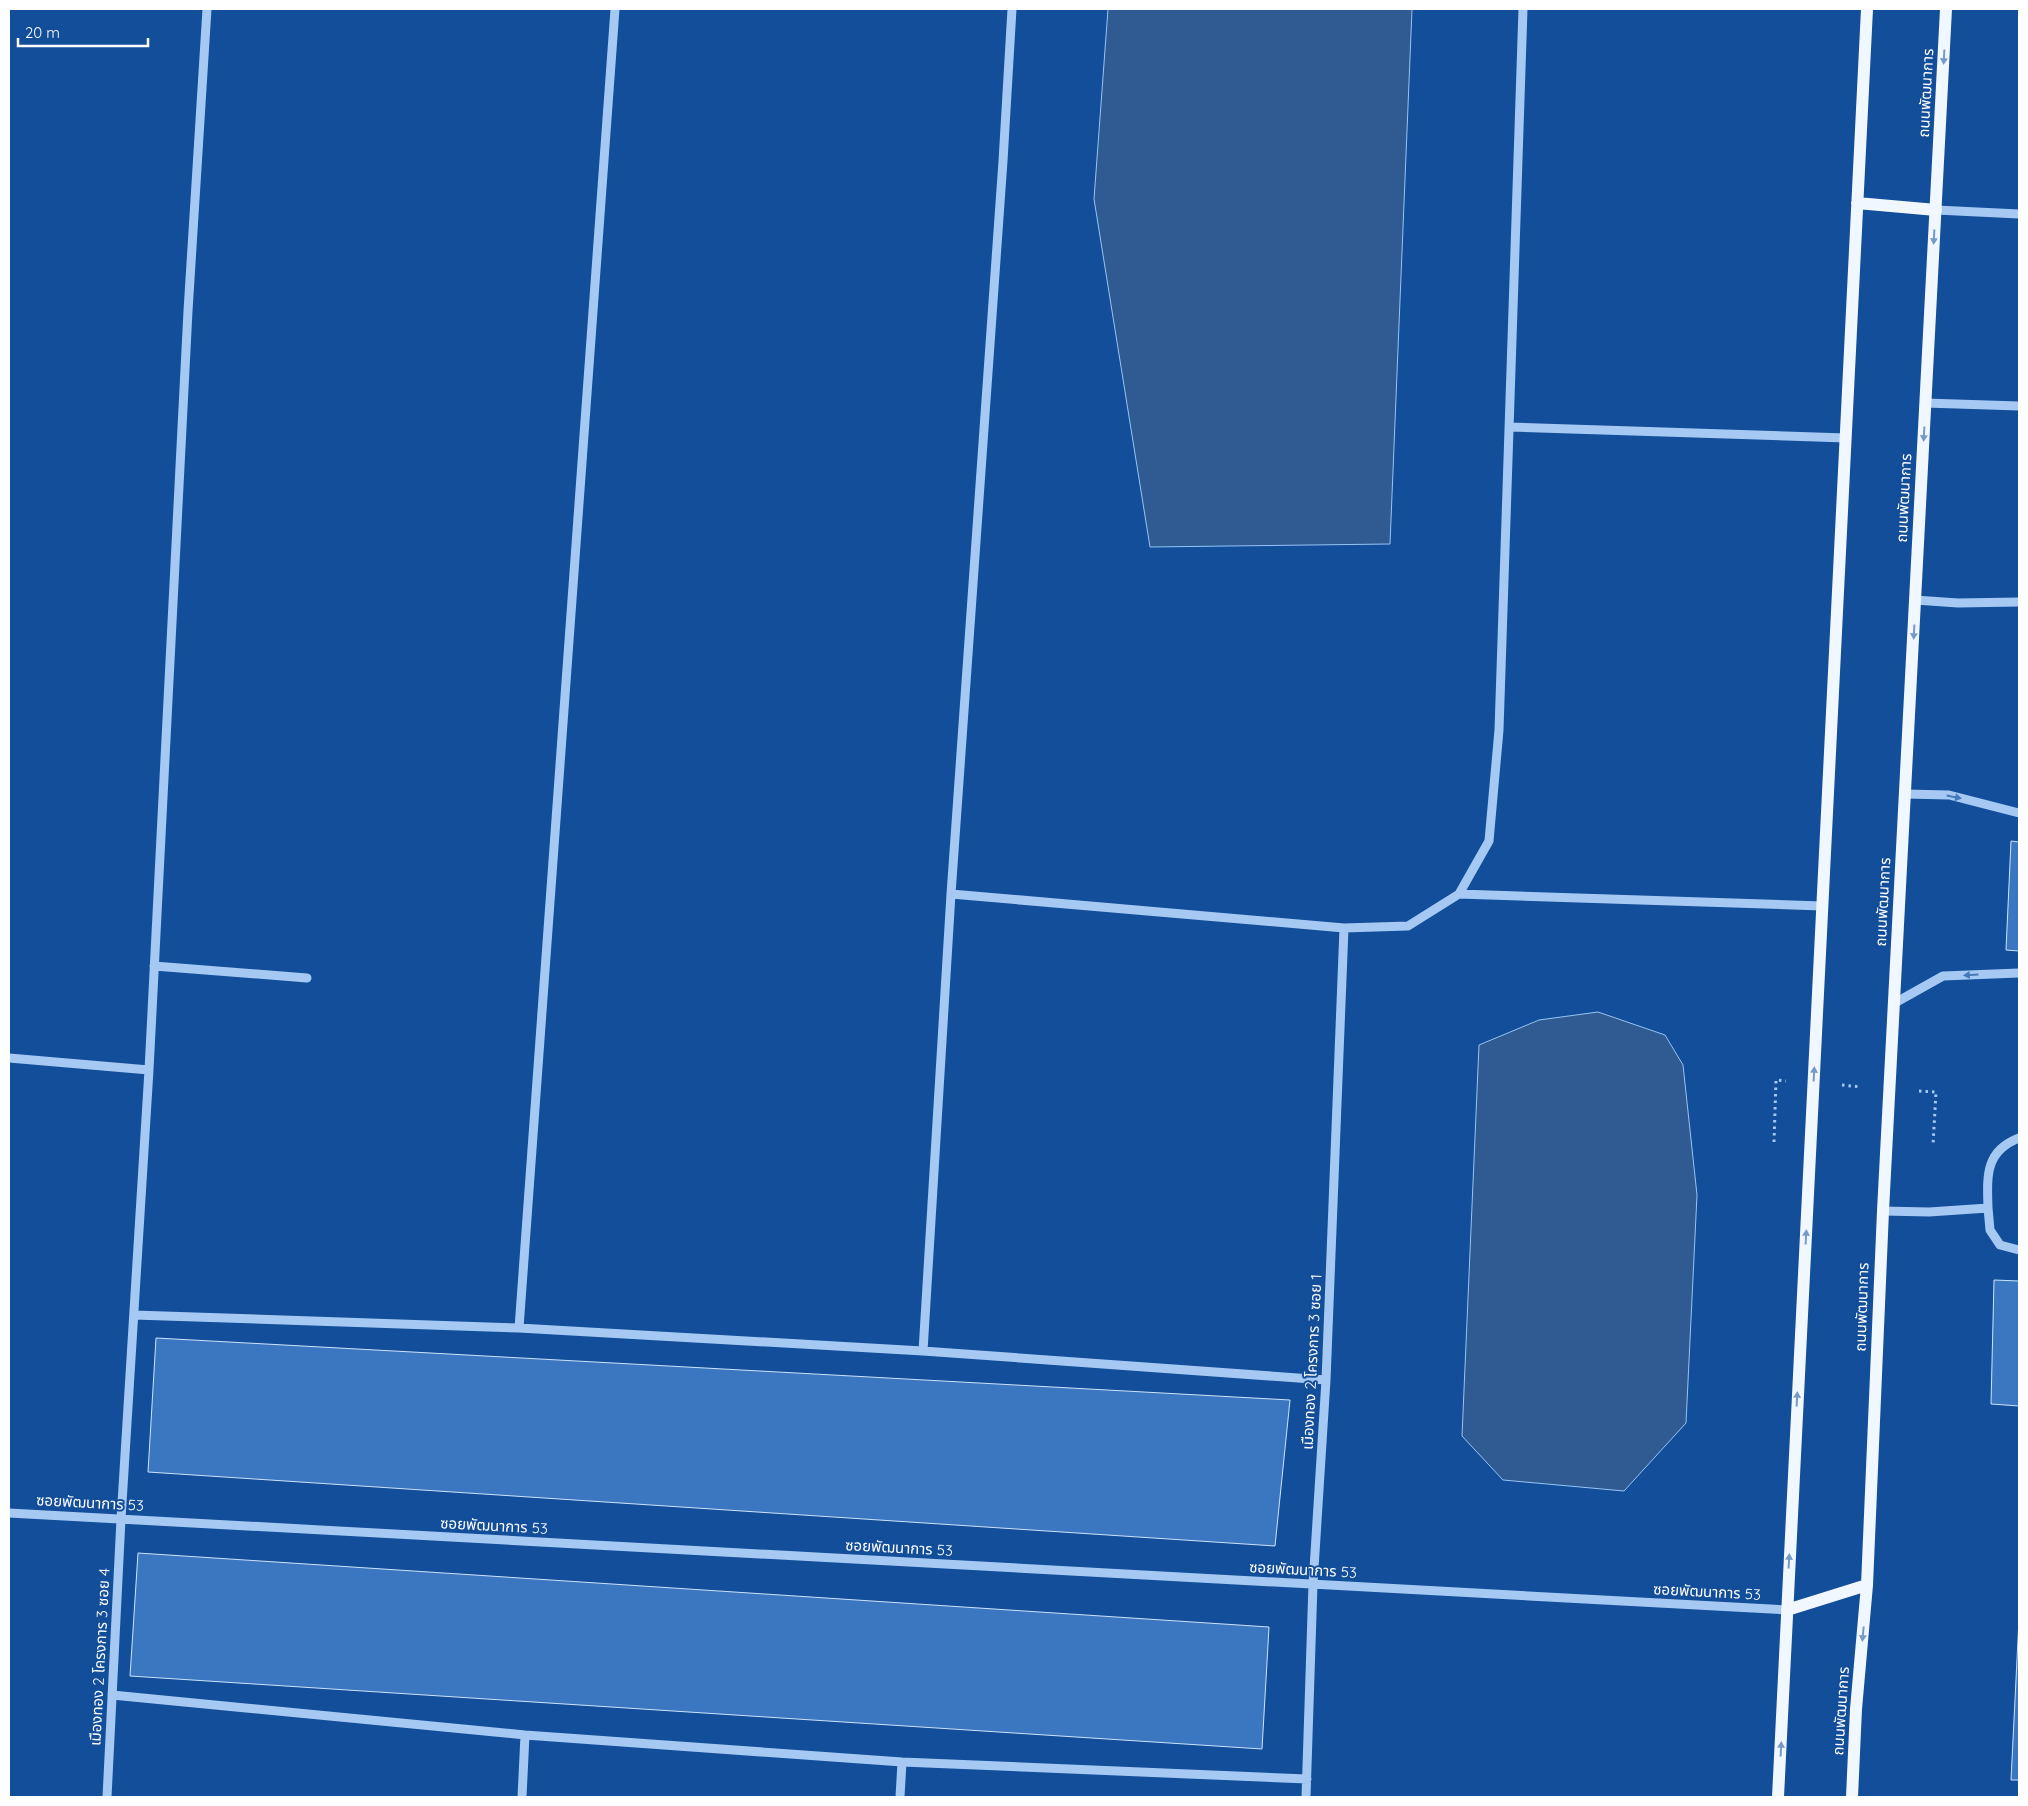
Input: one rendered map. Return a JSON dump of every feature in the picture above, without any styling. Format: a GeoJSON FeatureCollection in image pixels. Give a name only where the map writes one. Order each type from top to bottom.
{"type":"FeatureCollection","features":[{"type":"Feature","properties":{"kind":"main road"},"geometry":{"type":"LineString","coordinates":[[1778,1797],[1867,9]]}},
{"type":"Feature","properties":{"kind":"main road","name":"ถนนพัฒนาการ"},"geometry":{"type":"LineString","coordinates":[[1852,1797],[1856,1709],[1867,1585],[1882,1211],[1946,9]]}},
{"type":"Feature","properties":{"kind":"main road"},"geometry":{"type":"LineString","coordinates":[[1857,203],[1936,210]]}},
{"type":"Feature","properties":{"kind":"main road"},"geometry":{"type":"LineString","coordinates":[[1787,1610],[1867,1585]]}},
{"type":"Feature","properties":{"kind":"street","name":"เมืองทอง 2 โครงการ 3 ซอย 4"},"geometry":{"type":"LineString","coordinates":[[107,1797],[121,1519],[149,1070],[188,311],[207,9]]}},
{"type":"Feature","properties":{"kind":"street"},"geometry":{"type":"LineString","coordinates":[[520,1328],[615,9]]}},
{"type":"Feature","properties":{"kind":"street"},"geometry":{"type":"LineString","coordinates":[[923,1351],[951,894],[1012,9]]}},
{"type":"Feature","properties":{"kind":"street"},"geometry":{"type":"LineString","coordinates":[[951,894],[1344,928],[1408,926],[1459,894],[1489,841],[1499,730],[1523,9]]}},
{"type":"Feature","properties":{"kind":"street"},"geometry":{"type":"LineString","coordinates":[[1936,210],[2019,214]]}},
{"type":"Feature","properties":{"kind":"street"},"geometry":{"type":"LineString","coordinates":[[1925,404],[2019,406]]}},
{"type":"Feature","properties":{"kind":"street"},"geometry":{"type":"LineString","coordinates":[[1510,427],[1846,438]]}},
{"type":"Feature","properties":{"kind":"street"},"geometry":{"type":"LineString","coordinates":[[1915,600],[1958,603],[2019,602]]}},
{"type":"Feature","properties":{"kind":"street"},"geometry":{"type":"LineString","coordinates":[[1905,794],[1949,796],[2019,813]]}},
{"type":"Feature","properties":{"kind":"street"},"geometry":{"type":"LineString","coordinates":[[1459,894],[1822,906]]}},
{"type":"Feature","properties":{"kind":"street","name":"เมืองทอง 2 โครงการ 3 ซอย 1"},"geometry":{"type":"LineString","coordinates":[[1306,1797],[1313,1584],[1326,1380],[1344,928]]}},
{"type":"Feature","properties":{"kind":"street"},"geometry":{"type":"LineString","coordinates":[[154,966],[307,978]]}},
{"type":"Feature","properties":{"kind":"street"},"geometry":{"type":"LineString","coordinates":[[1894,1004],[1942,976],[2019,972]]}},
{"type":"Feature","properties":{"kind":"street"},"geometry":{"type":"LineString","coordinates":[[9,1058],[149,1070]]}},
{"type":"Feature","properties":{"kind":"street"},"geometry":{"type":"LineString","coordinates":[[2019,1138],[2006,1143],[1992,1161],[1987,1174],[1990,1230],[2000,1245],[2019,1250]]}},
{"type":"Feature","properties":{"kind":"street"},"geometry":{"type":"LineString","coordinates":[[1882,1211],[1929,1212],[1988,1208]]}},
{"type":"Feature","properties":{"kind":"street"},"geometry":{"type":"LineString","coordinates":[[134,1315],[520,1328],[923,1351],[1326,1380]]}},
{"type":"Feature","properties":{"kind":"street","name":"ซอยพัฒนาการ 53"},"geometry":{"type":"LineString","coordinates":[[9,1513],[1787,1610]]}},
{"type":"Feature","properties":{"kind":"street"},"geometry":{"type":"LineString","coordinates":[[112,1695],[525,1735],[902,1762],[1307,1779]]}},
{"type":"Feature","properties":{"kind":"street"},"geometry":{"type":"LineString","coordinates":[[522,1797],[525,1735]]}},
{"type":"Feature","properties":{"kind":"street"},"geometry":{"type":"LineString","coordinates":[[900,1797],[902,1762]]}},
{"type":"Feature","properties":{"kind":"path"},"geometry":{"type":"LineString","coordinates":[[1774,1142],[1776,1080],[1786,1081]]}},
{"type":"Feature","properties":{"kind":"path"},"geometry":{"type":"LineString","coordinates":[[1836,1085],[1866,1087]]}},
{"type":"Feature","properties":{"kind":"path"},"geometry":{"type":"LineString","coordinates":[[1916,1091],[1936,1092],[1933,1145]]}},
{"type":"Feature","properties":{"kind":"water"},"geometry":{"type":"Polygon","coordinates":[[[1108,9],[1412,9],[1390,544],[1150,547],[1094,199],[1108,9]]]}},
{"type":"Feature","properties":{"kind":"water"},"geometry":{"type":"Polygon","coordinates":[[[1598,1012],[1665,1035],[1683,1065],[1697,1195],[1686,1423],[1624,1491],[1503,1480],[1462,1436],[1479,1045],[1539,1020],[1598,1012]]]}},
{"type":"Feature","properties":{"kind":"building"},"geometry":{"type":"Polygon","coordinates":[[[2011,841],[2019,842],[2019,951],[2006,950],[2011,841]]]}},
{"type":"Feature","properties":{"kind":"building"},"geometry":{"type":"Polygon","coordinates":[[[1994,1280],[2019,1281],[2019,1406],[1991,1404],[1994,1280]]]}},
{"type":"Feature","properties":{"kind":"building"},"geometry":{"type":"Polygon","coordinates":[[[156,1338],[1290,1400],[1275,1546],[148,1472],[156,1338]]]}},
{"type":"Feature","properties":{"kind":"building"},"geometry":{"type":"Polygon","coordinates":[[[138,1553],[1269,1627],[1262,1749],[130,1676],[138,1553]]]}},
{"type":"Feature","properties":{"kind":"building"},"geometry":{"type":"Polygon","coordinates":[[[2019,1619],[2019,1780],[2011,1780],[2019,1619]]]}}]}
